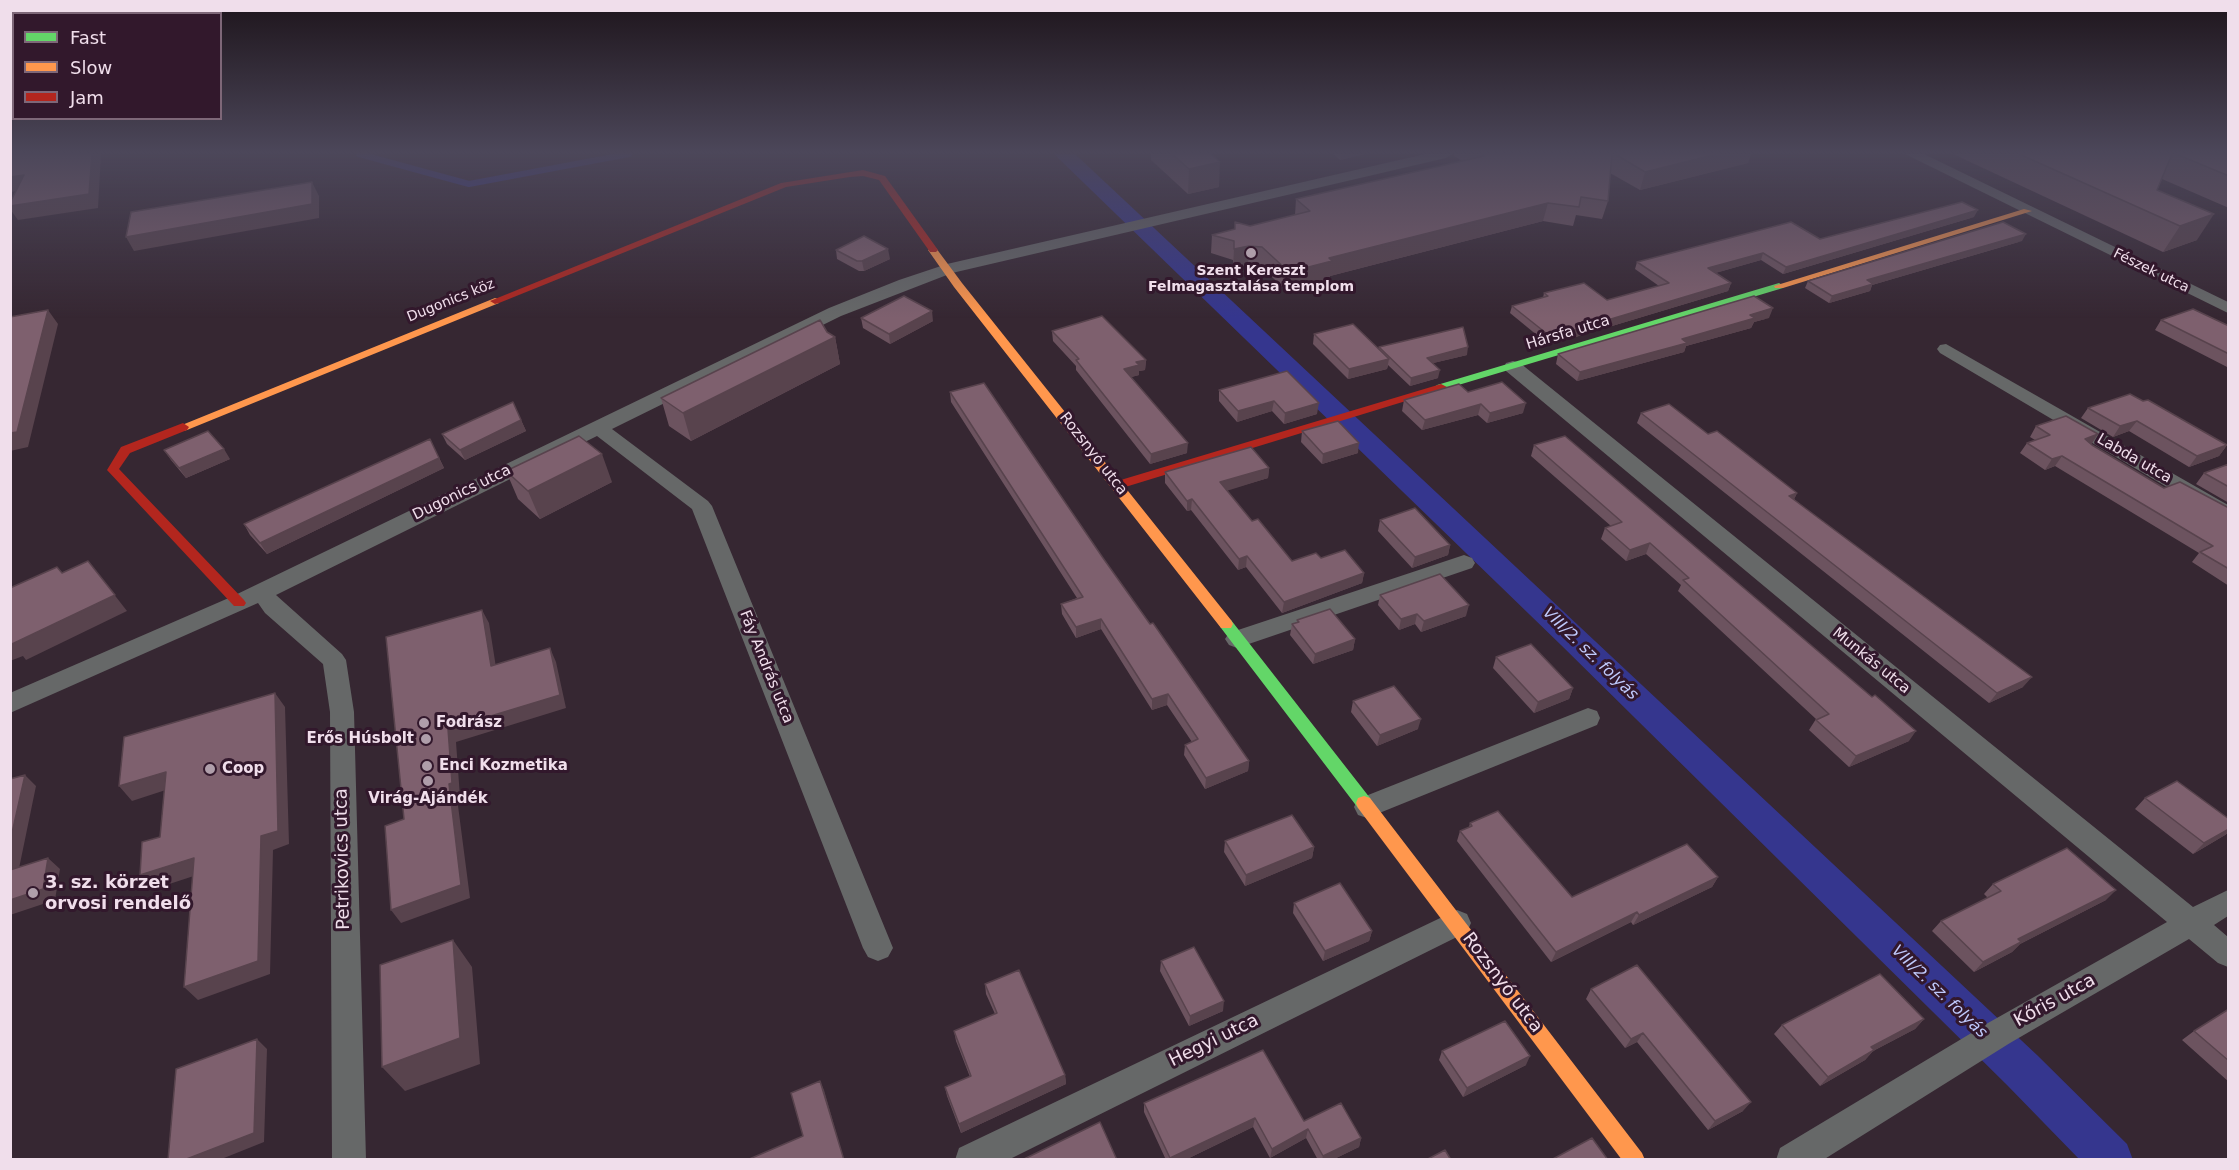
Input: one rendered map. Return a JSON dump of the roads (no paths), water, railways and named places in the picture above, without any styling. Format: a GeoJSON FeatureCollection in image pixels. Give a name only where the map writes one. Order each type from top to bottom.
{"type":"FeatureCollection","features":[{"type":"Feature","properties":{"kind":"street","name":"Dugonics köz"},"geometry":{"type":"LineString","coordinates":[[250,597],[113,470],[125,450],[723,209]]}},
{"type":"Feature","properties":{"kind":"street","name":"Dugonics köz"},"geometry":{"type":"LineString","coordinates":[[904,209],[947,269]]}},
{"type":"Feature","properties":{"kind":"street","name":"Dugonics utca"},"geometry":{"type":"LineString","coordinates":[[10,705],[250,597],[835,312],[947,269],[1208,209]]}},
{"type":"Feature","properties":{"kind":"street","name":"Fészek utca"},"geometry":{"type":"LineString","coordinates":[[2024,209],[2229,308]]}},
{"type":"Feature","properties":{"kind":"street","name":"Hársfa utca"},"geometry":{"type":"LineString","coordinates":[[1118,485],[2027,210]]}},
{"type":"Feature","properties":{"kind":"street","name":"Rozsnyó utca"},"geometry":{"type":"LineString","coordinates":[[947,269],[1118,485],[1457,923],[1635,1160]]}},
{"type":"Feature","properties":{"kind":"street","name":"Labda utca"},"geometry":{"type":"LineString","coordinates":[[1946,349],[2229,514]]}},
{"type":"Feature","properties":{"kind":"street","name":"Munkás utca"},"geometry":{"type":"LineString","coordinates":[[1513,367],[2229,954]]}},
{"type":"Feature","properties":{"kind":"street","name":"Fáy András utca"},"geometry":{"type":"LineString","coordinates":[[598,427],[701,506],[878,948]]}},
{"type":"Feature","properties":{"kind":"street"},"geometry":{"type":"LineString","coordinates":[[1237,639],[1464,562]]}},
{"type":"Feature","properties":{"kind":"street","name":"Petrikovics utca"},"geometry":{"type":"LineString","coordinates":[[250,597],[273,607],[334,660],[342,712],[349,1160]]}},
{"type":"Feature","properties":{"kind":"street"},"geometry":{"type":"LineString","coordinates":[[1367,807],[1588,718]]}},
{"type":"Feature","properties":{"kind":"street","name":"Kőris utca"},"geometry":{"type":"LineString","coordinates":[[1792,1160],[1999,1032],[2229,902]]}},
{"type":"Feature","properties":{"kind":"street","name":"Hegyi utca"},"geometry":{"type":"LineString","coordinates":[[971,1160],[1457,923]]}},
{"type":"Feature","properties":{"kind":"waterway","name":"VIII/2. sz. folyás"},"geometry":{"type":"LineString","coordinates":[[1121,209],[1572,637],[2022,1070],[2111,1160]]}},
{"type":"Feature","properties":{"kind":"place","name":"Szent Kereszt Felmagasztalása templom"},"geometry":{"type":"Point","coordinates":[1251,253]}},
{"type":"Feature","properties":{"kind":"place","name":"Fodrász"},"geometry":{"type":"Point","coordinates":[424,723]}},
{"type":"Feature","properties":{"kind":"place","name":"Erős Húsbolt"},"geometry":{"type":"Point","coordinates":[426,739]}},
{"type":"Feature","properties":{"kind":"place","name":"Enci Kozmetika"},"geometry":{"type":"Point","coordinates":[427,766]}},
{"type":"Feature","properties":{"kind":"place","name":"Coop"},"geometry":{"type":"Point","coordinates":[210,769]}},
{"type":"Feature","properties":{"kind":"place","name":"Virág-Ajándék"},"geometry":{"type":"Point","coordinates":[428,781]}},
{"type":"Feature","properties":{"kind":"place","name":"3. sz. körzet orvosi rendelő"},"geometry":{"type":"Point","coordinates":[33,893]}}]}
